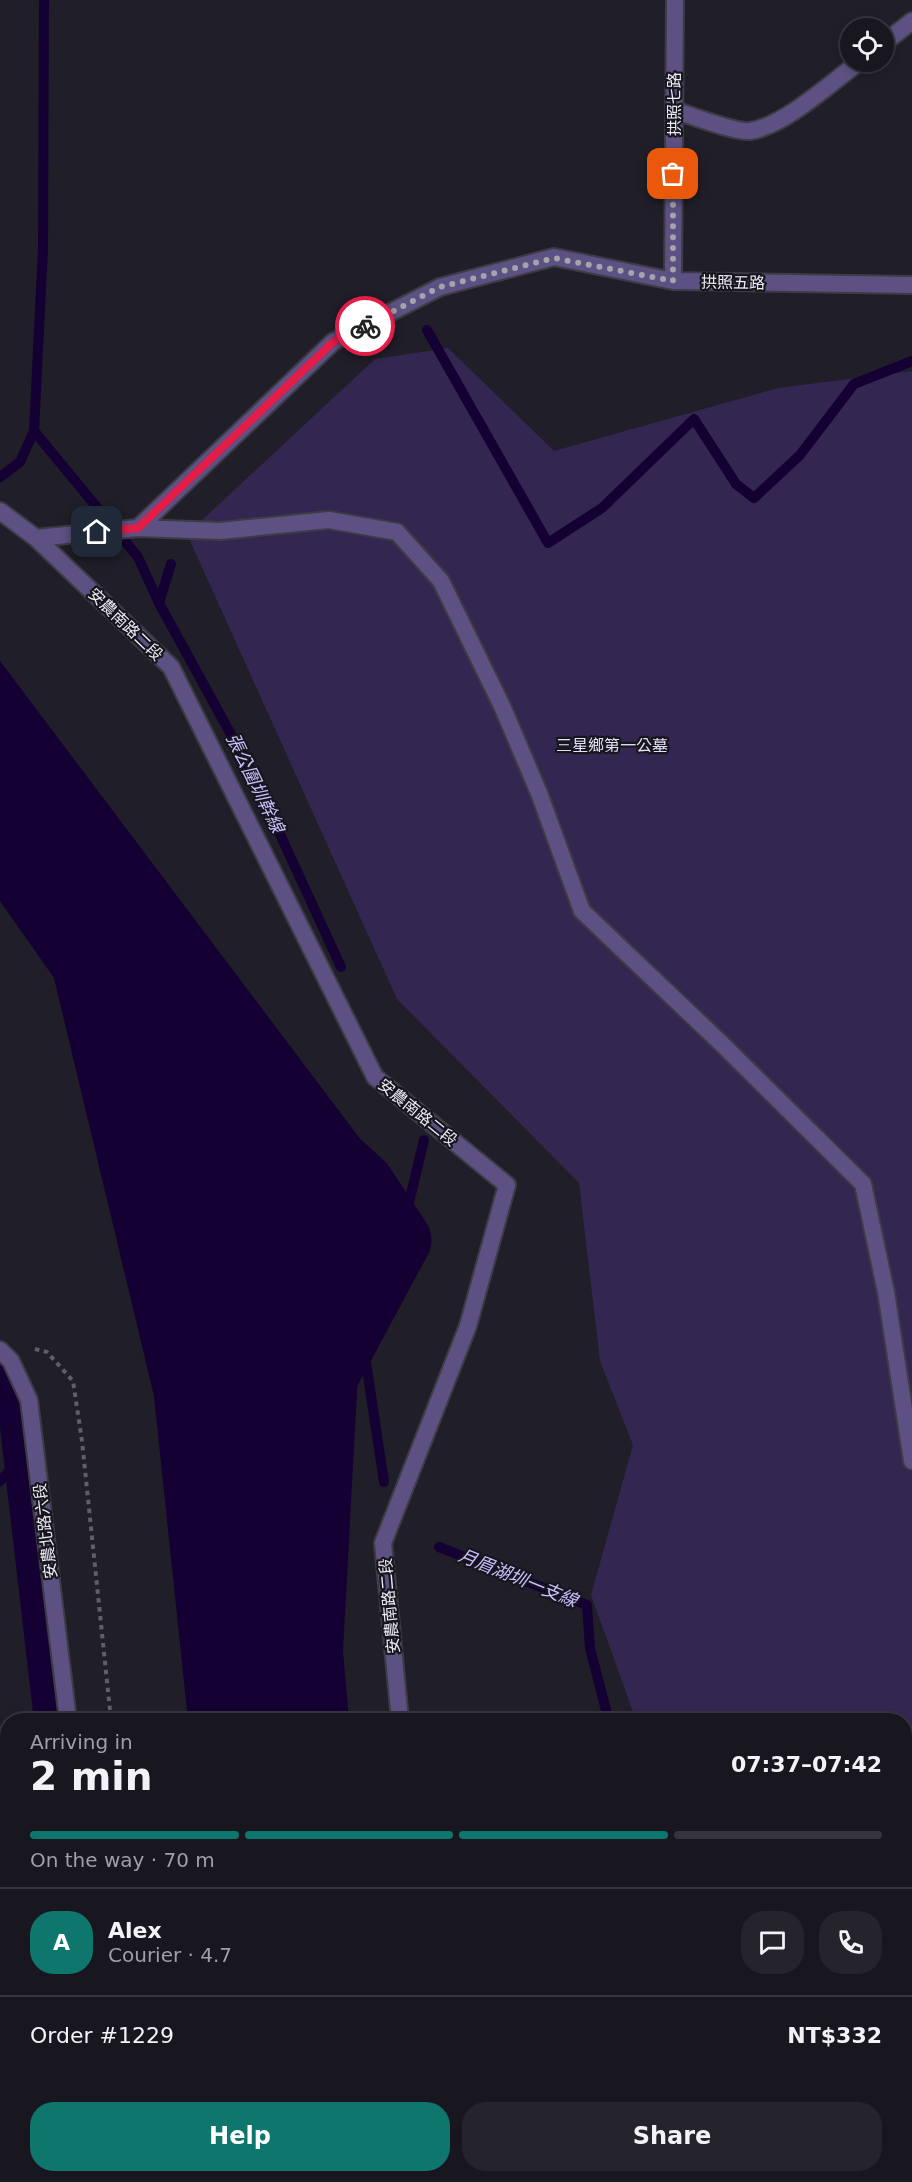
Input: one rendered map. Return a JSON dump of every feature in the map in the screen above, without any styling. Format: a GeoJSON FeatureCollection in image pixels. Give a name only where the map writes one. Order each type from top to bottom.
{"type":"FeatureCollection","features":[{"type":"Feature","properties":{"kind":"lane","name":"拱照七路"},"geometry":{"type":"LineString","coordinates":[[673,281],[675,0]]}},
{"type":"Feature","properties":{"kind":"lane"},"geometry":{"type":"LineString","coordinates":[[894,35],[912,21]]}},
{"type":"Feature","properties":{"kind":"lane"},"geometry":{"type":"LineString","coordinates":[[674,110],[749,132],[787,117],[846,72]]}},
{"type":"Feature","properties":{"kind":"lane","name":"拱照五路"},"geometry":{"type":"LineString","coordinates":[[138,528],[333,342],[440,287],[554,258],[673,281],[912,285]]}},
{"type":"Feature","properties":{"kind":"lane","name":"安農南路二段"},"geometry":{"type":"LineString","coordinates":[[0,511],[36,538],[171,667],[375,1077],[507,1185],[468,1326],[383,1543],[399,1713]]}},
{"type":"Feature","properties":{"kind":"lane"},"geometry":{"type":"LineString","coordinates":[[36,538],[138,528],[220,531],[329,520],[397,532],[441,581],[507,717],[539,793],[582,911],[724,1046],[863,1184],[886,1292],[912,1461]]}},
{"type":"Feature","properties":{"kind":"lane","name":"安農北路六段"},"geometry":{"type":"LineString","coordinates":[[0,1350],[10,1361],[29,1401],[67,1713]]}},
{"type":"Feature","properties":{"kind":"path"},"geometry":{"type":"LineString","coordinates":[[28,1347],[47,1352],[73,1381],[82,1441],[110,1713]]}},
{"type":"Feature","properties":{"kind":"green space","name":"三星鄉第一公墓"},"geometry":{"type":"Polygon","coordinates":[[[448,348],[554,451],[778,388],[912,371],[912,1713],[633,1713],[591,1595],[633,1445],[600,1361],[579,1183],[397,999],[187,534],[375,359],[448,348]]]}},
{"type":"Feature","properties":{"kind":"shaded area"},"geometry":{"type":"Polygon","coordinates":[[[0,661],[370,1152],[343,1651],[348,1713],[187,1713],[154,1396],[54,978],[0,901],[0,661]]]}},
{"type":"Feature","properties":{"kind":"waterway"},"geometry":{"type":"LineString","coordinates":[[44,0],[43,248],[34,431],[138,557],[159,603],[251,771],[341,967]]}},
{"type":"Feature","properties":{"kind":"waterway"},"geometry":{"type":"LineString","coordinates":[[427,330],[548,543],[602,508],[694,419],[736,484],[754,498],[800,455],[854,384],[912,361]]}},
{"type":"Feature","properties":{"kind":"waterway"},"geometry":{"type":"LineString","coordinates":[[0,477],[20,462],[34,431]]}},
{"type":"Feature","properties":{"kind":"waterway"},"geometry":{"type":"LineString","coordinates":[[159,603],[171,564]]}},
{"type":"Feature","properties":{"kind":"waterway"},"geometry":{"type":"LineString","coordinates":[[306,1132],[363,1184],[400,1240],[321,1387]]}},
{"type":"Feature","properties":{"kind":"waterway","name":"張公圍圳幹線"},"geometry":{"type":"LineString","coordinates":[[400,1240],[424,1140]]}},
{"type":"Feature","properties":{"kind":"waterway","name":"月眉湖圳一支線"},"geometry":{"type":"LineString","coordinates":[[359,1316],[384,1482]]}},
{"type":"Feature","properties":{"kind":"waterway"},"geometry":{"type":"LineString","coordinates":[[0,1370],[14,1392],[51,1713]]}},
{"type":"Feature","properties":{"kind":"waterway"},"geometry":{"type":"LineString","coordinates":[[0,1481],[21,1459]]}},
{"type":"Feature","properties":{"kind":"waterway","name":"月眉湖圳一支線"},"geometry":{"type":"LineString","coordinates":[[439,1547],[587,1605],[590,1648],[607,1713]]}},
{"type":"Feature","properties":{"kind":"way so far"},"geometry":{"type":"LineString","coordinates":[[365,326],[440,287],[554,258],[673,281],[673,174]]}},
{"type":"Feature","properties":{"kind":"route"},"geometry":{"type":"LineString","coordinates":[[97,532],[138,528],[333,342],[365,326]]}}]}
